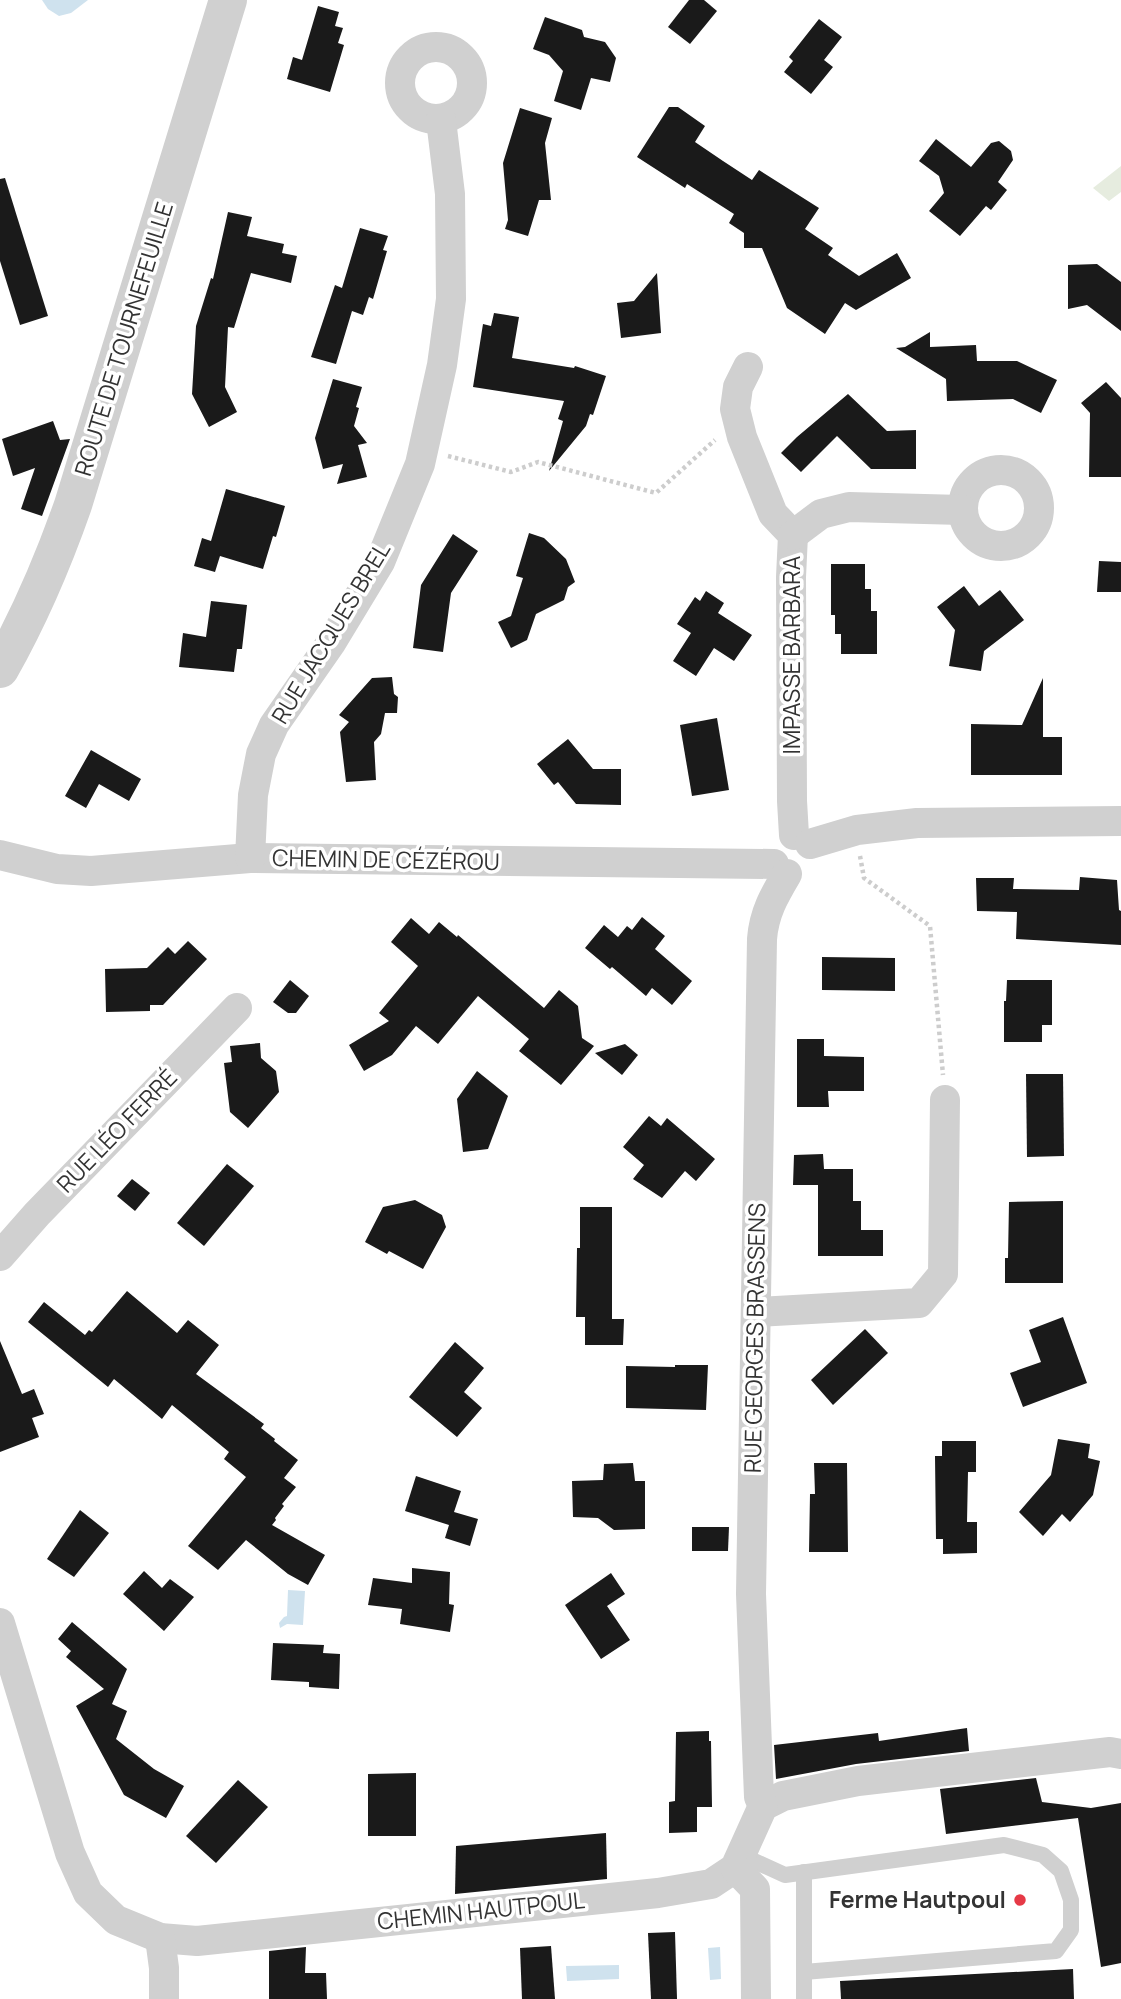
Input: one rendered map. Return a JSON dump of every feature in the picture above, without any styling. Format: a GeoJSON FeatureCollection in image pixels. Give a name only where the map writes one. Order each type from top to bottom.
{"type":"FeatureCollection","features":[{"type":"Feature","properties":{"kind":"street","name":"ROUTE DE TOURNEFEUILLE"},"geometry":{"type":"LineString","coordinates":[[0,669],[43,584],[73,505],[228,0]]}},
{"type":"Feature","properties":{"kind":"street","name":"RUE JACQUES BREL"},"geometry":{"type":"LineString","coordinates":[[250,859],[253,794],[261,754],[274,725],[331,643],[380,562],[420,464],[442,365],[452,299],[450,194],[441,120]]}},
{"type":"Feature","properties":{"kind":"street","name":"IMPASSE BARBARA"},"geometry":{"type":"LineString","coordinates":[[748,367],[738,387],[735,409],[742,437],[773,514],[793,535],[792,801],[802,839]]}},
{"type":"Feature","properties":{"kind":"street"},"geometry":{"type":"LineString","coordinates":[[793,535],[821,514],[849,507],[962,510]]}},
{"type":"Feature","properties":{"kind":"street"},"geometry":{"type":"LineString","coordinates":[[802,839],[917,823],[1121,821]]}},
{"type":"Feature","properties":{"kind":"street"},"geometry":{"type":"LineString","coordinates":[[781,869],[800,874],[811,864],[813,850],[802,839]]}},
{"type":"Feature","properties":{"kind":"street","name":"CHEMIN DE CÉZÉROU"},"geometry":{"type":"LineString","coordinates":[[0,855],[57,869],[91,871],[250,859],[781,869]]}},
{"type":"Feature","properties":{"kind":"street","name":"RUE GEORGES BRASSENS"},"geometry":{"type":"LineString","coordinates":[[763,1806],[759,1797],[751,1594],[763,923],[781,869]]}},
{"type":"Feature","properties":{"kind":"street","name":"RUE LÉO FERRÉ"},"geometry":{"type":"LineString","coordinates":[[0,1256],[37,1214],[237,1008]]}},
{"type":"Feature","properties":{"kind":"street"},"geometry":{"type":"LineString","coordinates":[[756,1312],[919,1303],[943,1274],[945,1100]]}},
{"type":"Feature","properties":{"kind":"street","name":"CHEMIN HAUTPOUL"},"geometry":{"type":"LineString","coordinates":[[0,1623],[70,1853],[88,1893],[116,1920],[160,1938],[197,1941],[657,1893],[711,1884],[738,1862]]}},
{"type":"Feature","properties":{"kind":"street"},"geometry":{"type":"LineString","coordinates":[[756,1999],[755,1889],[738,1862],[763,1806],[783,1796],[858,1781],[1110,1752],[1121,1754]]}},
{"type":"Feature","properties":{"kind":"street"},"geometry":{"type":"LineString","coordinates":[[160,1938],[164,1999]]}},
{"type":"Feature","properties":{"kind":"lane"},"geometry":{"type":"LineString","coordinates":[[738,1862],[785,1875],[1004,1845],[1043,1855],[1061,1871],[1070,1900],[1070,1930],[1056,1951],[804,1972]]}},
{"type":"Feature","properties":{"kind":"lane"},"geometry":{"type":"LineString","coordinates":[[804,1872],[804,1999]]}},
{"type":"Feature","properties":{"kind":"path"},"geometry":{"type":"LineString","coordinates":[[423,449],[512,472],[538,462],[656,493],[716,439],[742,437]]}},
{"type":"Feature","properties":{"kind":"path"},"geometry":{"type":"LineString","coordinates":[[857,830],[864,877],[930,926],[945,1100]]}},
{"type":"Feature","properties":{"kind":"shaded area"},"geometry":{"type":"Polygon","coordinates":[[[1121,166],[1121,192],[1109,201],[1093,188],[1121,166]]]}},
{"type":"Feature","properties":{"kind":"water"},"geometry":{"type":"Polygon","coordinates":[[[42,0],[88,0],[71,13],[59,16],[48,9],[42,0]]]}},
{"type":"Feature","properties":{"kind":"water"},"geometry":{"type":"Polygon","coordinates":[[[288,1590],[305,1591],[303,1625],[287,1624],[280,1628],[279,1623],[287,1616],[288,1590]]]}},
{"type":"Feature","properties":{"kind":"water"},"geometry":{"type":"Polygon","coordinates":[[[720,1947],[721,1979],[710,1980],[708,1948],[720,1947]]]}},
{"type":"Feature","properties":{"kind":"water"},"geometry":{"type":"Polygon","coordinates":[[[619,1965],[619,1979],[567,1981],[566,1966],[619,1965]]]}},
{"type":"Feature","properties":{"kind":"building"},"geometry":{"type":"Polygon","coordinates":[[[689,0],[704,0],[717,11],[690,44],[668,27],[689,0]]]}},
{"type":"Feature","properties":{"kind":"building"},"geometry":{"type":"Polygon","coordinates":[[[318,6],[339,12],[335,26],[343,28],[338,43],[344,45],[330,92],[287,79],[293,57],[302,60],[318,6]]]}},
{"type":"Feature","properties":{"kind":"building"},"geometry":{"type":"Polygon","coordinates":[[[545,17],[582,30],[584,37],[605,42],[616,58],[610,82],[591,78],[581,110],[554,101],[563,71],[549,55],[533,49],[545,17]]]}},
{"type":"Feature","properties":{"kind":"building"},"geometry":{"type":"Polygon","coordinates":[[[819,19],[842,37],[824,60],[833,67],[811,94],[784,72],[793,61],[789,57],[819,19]]]}},
{"type":"Feature","properties":{"kind":"building"},"geometry":{"type":"Polygon","coordinates":[[[669,107],[678,107],[705,126],[695,142],[723,161],[752,180],[759,170],[819,208],[805,229],[833,248],[828,255],[859,276],[897,253],[911,278],[856,310],[845,303],[825,334],[787,308],[762,248],[744,248],[744,233],[729,223],[734,214],[687,184],[685,188],[637,157],[669,107]]]}},
{"type":"Feature","properties":{"kind":"building"},"geometry":{"type":"Polygon","coordinates":[[[520,108],[552,118],[545,143],[551,200],[539,200],[528,236],[505,229],[508,220],[503,163],[520,108]]]}},
{"type":"Feature","properties":{"kind":"building"},"geometry":{"type":"Polygon","coordinates":[[[936,139],[971,167],[991,143],[999,141],[1011,151],[1013,160],[998,182],[1007,190],[991,210],[986,206],[960,236],[929,211],[944,193],[939,176],[919,161],[936,139]]]}},
{"type":"Feature","properties":{"kind":"building"},"geometry":{"type":"Polygon","coordinates":[[[5,178],[48,316],[20,325],[0,261],[0,179],[5,178]]]}},
{"type":"Feature","properties":{"kind":"building"},"geometry":{"type":"Polygon","coordinates":[[[228,212],[252,217],[247,236],[284,244],[282,253],[297,256],[291,283],[251,273],[234,328],[228,327],[225,387],[237,412],[209,427],[192,394],[196,326],[211,278],[213,279],[228,212]]]}},
{"type":"Feature","properties":{"kind":"building"},"geometry":{"type":"Polygon","coordinates":[[[360,228],[388,236],[383,250],[387,251],[373,299],[369,297],[363,315],[352,311],[336,364],[311,357],[335,285],[342,288],[360,228]]]}},
{"type":"Feature","properties":{"kind":"building"},"geometry":{"type":"Polygon","coordinates":[[[1097,264],[1121,282],[1121,331],[1087,305],[1068,309],[1068,265],[1097,264]]]}},
{"type":"Feature","properties":{"kind":"building"},"geometry":{"type":"Polygon","coordinates":[[[657,273],[661,333],[621,338],[617,303],[634,301],[657,273]]]}},
{"type":"Feature","properties":{"kind":"building"},"geometry":{"type":"Polygon","coordinates":[[[494,313],[519,317],[512,358],[574,368],[575,366],[606,376],[593,415],[590,414],[586,426],[549,471],[563,421],[558,419],[564,401],[473,387],[483,324],[491,326],[494,313]]]}},
{"type":"Feature","properties":{"kind":"building"},"geometry":{"type":"Polygon","coordinates":[[[930,332],[930,347],[976,345],[977,361],[1017,361],[1057,380],[1041,413],[1013,399],[947,401],[946,379],[896,348],[905,347],[930,332]]]}},
{"type":"Feature","properties":{"kind":"building"},"geometry":{"type":"Polygon","coordinates":[[[333,379],[362,387],[354,426],[367,443],[358,445],[367,477],[337,484],[343,464],[323,469],[315,438],[333,379]]]}},
{"type":"Feature","properties":{"kind":"building"},"geometry":{"type":"Polygon","coordinates":[[[1106,382],[1121,398],[1121,477],[1089,477],[1090,413],[1081,403],[1106,382]]]}},
{"type":"Feature","properties":{"kind":"building"},"geometry":{"type":"Polygon","coordinates":[[[848,394],[887,431],[916,430],[916,469],[871,469],[837,436],[801,472],[781,453],[848,394]]]}},
{"type":"Feature","properties":{"kind":"building"},"geometry":{"type":"Polygon","coordinates":[[[53,421],[60,440],[70,439],[42,516],[21,509],[35,468],[13,476],[2,439],[53,421]]]}},
{"type":"Feature","properties":{"kind":"building"},"geometry":{"type":"Polygon","coordinates":[[[226,489],[285,506],[263,569],[220,556],[215,572],[194,566],[202,538],[211,541],[226,489]]]}},
{"type":"Feature","properties":{"kind":"building"},"geometry":{"type":"Polygon","coordinates":[[[529,533],[544,538],[566,559],[575,582],[568,587],[564,600],[536,614],[527,640],[511,648],[498,622],[511,616],[523,578],[516,576],[529,533]]]}},
{"type":"Feature","properties":{"kind":"building"},"geometry":{"type":"Polygon","coordinates":[[[453,534],[478,551],[451,593],[443,652],[413,648],[421,585],[453,534]]]}},
{"type":"Feature","properties":{"kind":"building"},"geometry":{"type":"Polygon","coordinates":[[[1099,561],[1121,562],[1121,592],[1097,592],[1099,561]]]}},
{"type":"Feature","properties":{"kind":"building"},"geometry":{"type":"Polygon","coordinates":[[[831,564],[865,564],[865,589],[871,589],[871,611],[877,611],[877,654],[841,654],[841,634],[835,634],[835,615],[831,615],[831,564]]]}},
{"type":"Feature","properties":{"kind":"building"},"geometry":{"type":"Polygon","coordinates":[[[964,586],[979,606],[1000,590],[1024,620],[984,651],[981,671],[949,666],[955,630],[937,607],[964,586]]]}},
{"type":"Feature","properties":{"kind":"building"},"geometry":{"type":"Polygon","coordinates":[[[706,591],[724,603],[718,613],[752,635],[734,661],[714,648],[696,676],[673,661],[691,633],[677,624],[695,597],[700,601],[706,591]]]}},
{"type":"Feature","properties":{"kind":"building"},"geometry":{"type":"Polygon","coordinates":[[[211,601],[247,605],[242,649],[237,649],[234,672],[179,667],[183,633],[206,637],[211,601]]]}},
{"type":"Feature","properties":{"kind":"building"},"geometry":{"type":"Polygon","coordinates":[[[392,677],[394,694],[398,697],[397,713],[385,713],[381,734],[374,742],[376,780],[346,782],[340,732],[349,722],[339,715],[372,678],[392,677]]]}},
{"type":"Feature","properties":{"kind":"building"},"geometry":{"type":"Polygon","coordinates":[[[1043,678],[1043,737],[1062,737],[1062,775],[971,775],[971,724],[1022,725],[1043,678]]]}},
{"type":"Feature","properties":{"kind":"building"},"geometry":{"type":"Polygon","coordinates":[[[717,718],[729,790],[692,796],[680,725],[717,718]]]}},
{"type":"Feature","properties":{"kind":"building"},"geometry":{"type":"Polygon","coordinates":[[[568,739],[593,769],[621,769],[621,805],[576,804],[558,782],[554,785],[537,764],[568,739]]]}},
{"type":"Feature","properties":{"kind":"building"},"geometry":{"type":"Polygon","coordinates":[[[91,750],[141,779],[129,801],[99,784],[86,808],[65,796],[91,750]]]}},
{"type":"Feature","properties":{"kind":"building"},"geometry":{"type":"Polygon","coordinates":[[[1080,877],[1117,880],[1121,945],[1016,939],[1017,912],[977,911],[976,878],[1014,878],[1013,889],[1079,890],[1080,877]]]}},
{"type":"Feature","properties":{"kind":"building"},"geometry":{"type":"Polygon","coordinates":[[[642,917],[665,936],[655,949],[692,981],[672,1005],[652,988],[646,996],[585,948],[604,925],[618,937],[627,926],[632,930],[642,917]]]}},
{"type":"Feature","properties":{"kind":"building"},"geometry":{"type":"Polygon","coordinates":[[[411,918],[429,934],[439,922],[544,1008],[559,990],[578,1006],[582,1038],[594,1046],[561,1085],[519,1051],[529,1039],[478,996],[438,1044],[416,1026],[392,1055],[364,1071],[349,1045],[389,1021],[379,1013],[418,966],[391,942],[411,918]]]}},
{"type":"Feature","properties":{"kind":"building"},"geometry":{"type":"Polygon","coordinates":[[[188,941],[207,959],[163,1005],[150,1005],[150,1011],[106,1012],[105,969],[147,968],[168,947],[175,954],[188,941]]]}},
{"type":"Feature","properties":{"kind":"building"},"geometry":{"type":"Polygon","coordinates":[[[822,957],[895,958],[895,991],[822,990],[822,957]]]}},
{"type":"Feature","properties":{"kind":"building"},"geometry":{"type":"Polygon","coordinates":[[[290,980],[309,996],[296,1013],[288,1013],[273,1002],[290,980]]]}},
{"type":"Feature","properties":{"kind":"building"},"geometry":{"type":"Polygon","coordinates":[[[1007,980],[1052,980],[1052,1025],[1042,1025],[1042,1042],[1004,1042],[1007,980]]]}},
{"type":"Feature","properties":{"kind":"building"},"geometry":{"type":"Polygon","coordinates":[[[797,1039],[824,1039],[824,1056],[864,1057],[864,1091],[828,1091],[829,1107],[797,1107],[797,1039]]]}},
{"type":"Feature","properties":{"kind":"building"},"geometry":{"type":"Polygon","coordinates":[[[260,1043],[261,1058],[276,1071],[279,1092],[248,1128],[230,1112],[224,1063],[232,1062],[230,1046],[260,1043]]]}},
{"type":"Feature","properties":{"kind":"building"},"geometry":{"type":"Polygon","coordinates":[[[625,1044],[638,1055],[622,1075],[595,1053],[625,1044]]]}},
{"type":"Feature","properties":{"kind":"building"},"geometry":{"type":"Polygon","coordinates":[[[477,1071],[508,1096],[488,1149],[463,1152],[457,1099],[477,1071]]]}},
{"type":"Feature","properties":{"kind":"building"},"geometry":{"type":"Polygon","coordinates":[[[1026,1074],[1063,1074],[1064,1156],[1027,1157],[1026,1074]]]}},
{"type":"Feature","properties":{"kind":"building"},"geometry":{"type":"Polygon","coordinates":[[[649,1116],[661,1126],[667,1118],[715,1159],[696,1181],[685,1171],[662,1198],[633,1179],[644,1165],[623,1147],[649,1116]]]}},
{"type":"Feature","properties":{"kind":"building"},"geometry":{"type":"Polygon","coordinates":[[[823,1154],[824,1169],[853,1169],[853,1201],[861,1201],[861,1230],[883,1230],[883,1256],[818,1256],[818,1185],[793,1185],[794,1155],[823,1154]]]}},
{"type":"Feature","properties":{"kind":"building"},"geometry":{"type":"Polygon","coordinates":[[[227,1164],[254,1186],[204,1246],[177,1223],[227,1164]]]}},
{"type":"Feature","properties":{"kind":"building"},"geometry":{"type":"Polygon","coordinates":[[[132,1179],[150,1193],[135,1211],[117,1196],[132,1179]]]}},
{"type":"Feature","properties":{"kind":"building"},"geometry":{"type":"Polygon","coordinates":[[[415,1200],[442,1215],[446,1227],[423,1269],[365,1242],[383,1207],[415,1200]]]}},
{"type":"Feature","properties":{"kind":"building"},"geometry":{"type":"Polygon","coordinates":[[[1063,1201],[1063,1283],[1005,1283],[1009,1202],[1063,1201]]]}},
{"type":"Feature","properties":{"kind":"building"},"geometry":{"type":"Polygon","coordinates":[[[580,1207],[612,1207],[612,1319],[624,1319],[623,1345],[585,1345],[585,1317],[576,1317],[580,1207]]]}},
{"type":"Feature","properties":{"kind":"building"},"geometry":{"type":"Polygon","coordinates":[[[127,1291],[177,1333],[188,1320],[219,1345],[196,1374],[264,1424],[261,1428],[298,1460],[284,1478],[296,1487],[282,1504],[284,1506],[272,1525],[325,1555],[308,1585],[288,1574],[246,1540],[218,1570],[188,1546],[246,1477],[224,1459],[229,1452],[172,1405],[162,1419],[114,1379],[108,1387],[28,1322],[44,1302],[85,1335],[89,1330],[92,1332],[127,1291]]]}},
{"type":"Feature","properties":{"kind":"building"},"geometry":{"type":"Polygon","coordinates":[[[1063,1317],[1087,1383],[1023,1407],[1010,1373],[1041,1362],[1029,1330],[1063,1317]]]}},
{"type":"Feature","properties":{"kind":"building"},"geometry":{"type":"Polygon","coordinates":[[[865,1329],[888,1353],[833,1405],[811,1380],[865,1329]]]}},
{"type":"Feature","properties":{"kind":"building"},"geometry":{"type":"Polygon","coordinates":[[[0,1341],[22,1394],[34,1389],[44,1414],[32,1418],[39,1437],[0,1452],[0,1341]]]}},
{"type":"Feature","properties":{"kind":"building"},"geometry":{"type":"Polygon","coordinates":[[[455,1342],[484,1368],[464,1392],[482,1408],[457,1437],[409,1397],[455,1342]]]}},
{"type":"Feature","properties":{"kind":"building"},"geometry":{"type":"Polygon","coordinates":[[[708,1365],[706,1410],[626,1408],[626,1366],[708,1365]]]}},
{"type":"Feature","properties":{"kind":"building"},"geometry":{"type":"Polygon","coordinates":[[[1058,1439],[1090,1444],[1088,1458],[1100,1461],[1093,1495],[1070,1522],[1062,1514],[1043,1536],[1019,1512],[1051,1475],[1058,1439]]]}},
{"type":"Feature","properties":{"kind":"building"},"geometry":{"type":"Polygon","coordinates":[[[942,1441],[976,1441],[976,1472],[968,1472],[967,1522],[977,1522],[977,1553],[943,1554],[943,1539],[936,1539],[935,1456],[942,1456],[942,1441]]]}},
{"type":"Feature","properties":{"kind":"building"},"geometry":{"type":"Polygon","coordinates":[[[633,1463],[635,1481],[645,1481],[645,1529],[614,1530],[598,1518],[573,1517],[572,1481],[603,1480],[604,1464],[633,1463]]]}},
{"type":"Feature","properties":{"kind":"building"},"geometry":{"type":"Polygon","coordinates":[[[814,1463],[847,1463],[848,1552],[809,1552],[810,1494],[815,1494],[814,1463]]]}},
{"type":"Feature","properties":{"kind":"building"},"geometry":{"type":"Polygon","coordinates":[[[416,1476],[461,1491],[454,1512],[478,1519],[470,1546],[445,1538],[449,1525],[405,1511],[416,1476]]]}},
{"type":"Feature","properties":{"kind":"building"},"geometry":{"type":"Polygon","coordinates":[[[80,1510],[109,1533],[74,1577],[47,1559],[80,1510]]]}},
{"type":"Feature","properties":{"kind":"building"},"geometry":{"type":"Polygon","coordinates":[[[692,1527],[729,1527],[728,1551],[692,1551],[692,1527]]]}},
{"type":"Feature","properties":{"kind":"building"},"geometry":{"type":"Polygon","coordinates":[[[412,1568],[450,1572],[449,1604],[454,1605],[450,1632],[400,1624],[402,1609],[368,1605],[373,1578],[412,1583],[412,1568]]]}},
{"type":"Feature","properties":{"kind":"building"},"geometry":{"type":"Polygon","coordinates":[[[144,1571],[162,1588],[170,1579],[194,1597],[164,1631],[123,1594],[144,1571]]]}},
{"type":"Feature","properties":{"kind":"building"},"geometry":{"type":"Polygon","coordinates":[[[611,1573],[625,1594],[607,1606],[630,1640],[601,1659],[565,1605],[611,1573]]]}},
{"type":"Feature","properties":{"kind":"building"},"geometry":{"type":"Polygon","coordinates":[[[72,1622],[127,1669],[112,1704],[127,1711],[116,1739],[154,1769],[184,1786],[166,1818],[124,1795],[76,1706],[104,1689],[66,1657],[71,1651],[58,1639],[72,1622]]]}},
{"type":"Feature","properties":{"kind":"building"},"geometry":{"type":"Polygon","coordinates":[[[273,1643],[324,1645],[323,1653],[340,1654],[339,1689],[309,1687],[309,1682],[271,1680],[273,1643]]]}},
{"type":"Feature","properties":{"kind":"building"},"geometry":{"type":"Polygon","coordinates":[[[967,1728],[969,1751],[856,1764],[776,1779],[774,1745],[878,1733],[879,1741],[967,1728]]]}},
{"type":"Feature","properties":{"kind":"building"},"geometry":{"type":"Polygon","coordinates":[[[709,1731],[712,1807],[697,1807],[697,1832],[669,1833],[669,1802],[675,1801],[676,1732],[709,1731]]]}},
{"type":"Feature","properties":{"kind":"building"},"geometry":{"type":"Polygon","coordinates":[[[416,1773],[416,1836],[368,1836],[368,1774],[416,1773]]]}},
{"type":"Feature","properties":{"kind":"building"},"geometry":{"type":"Polygon","coordinates":[[[1036,1778],[1042,1802],[1091,1808],[1121,1803],[1121,1963],[1101,1967],[1078,1818],[946,1834],[940,1789],[1036,1778]]]}},
{"type":"Feature","properties":{"kind":"building"},"geometry":{"type":"Polygon","coordinates":[[[238,1780],[268,1807],[216,1863],[186,1836],[238,1780]]]}},
{"type":"Feature","properties":{"kind":"building"},"geometry":{"type":"Polygon","coordinates":[[[606,1833],[607,1879],[455,1894],[456,1846],[606,1833]]]}},
{"type":"Feature","properties":{"kind":"building"},"geometry":{"type":"Polygon","coordinates":[[[675,1932],[677,1999],[651,1999],[648,1933],[675,1932]]]}},
{"type":"Feature","properties":{"kind":"building"},"geometry":{"type":"Polygon","coordinates":[[[551,1946],[555,1999],[522,1999],[520,1948],[551,1946]]]}},
{"type":"Feature","properties":{"kind":"building"},"geometry":{"type":"Polygon","coordinates":[[[306,1947],[305,1973],[326,1973],[327,1999],[269,1999],[269,1951],[306,1947]]]}},
{"type":"Feature","properties":{"kind":"building"},"geometry":{"type":"Polygon","coordinates":[[[1073,1969],[1074,1999],[841,1999],[840,1981],[1073,1969]]]}},
{"type":"Feature","properties":{"kind":"place","name":"Ferme Hautpoul"},"geometry":{"type":"Point","coordinates":[1020,1900]}}]}
